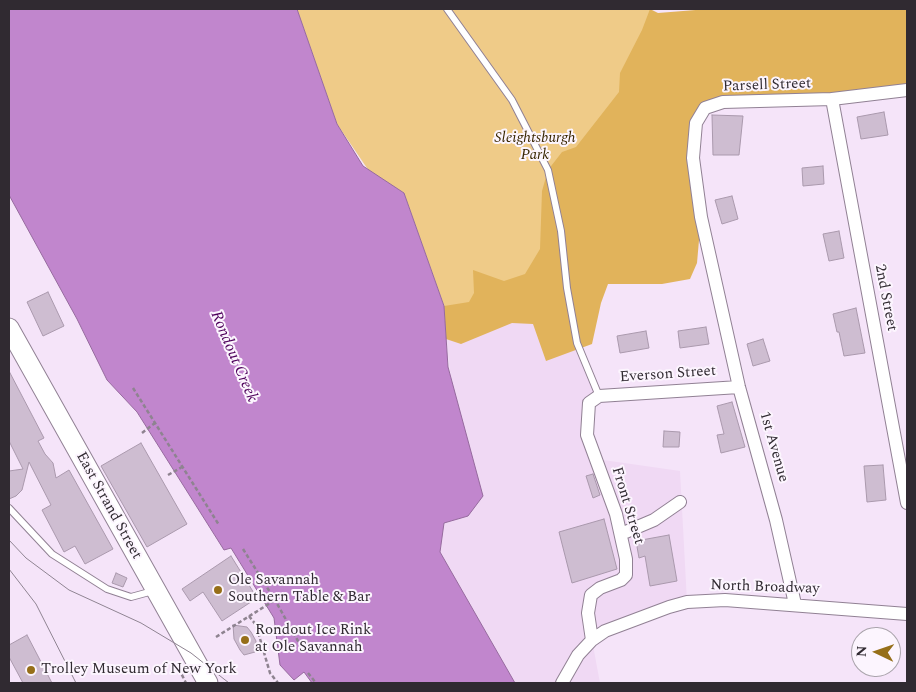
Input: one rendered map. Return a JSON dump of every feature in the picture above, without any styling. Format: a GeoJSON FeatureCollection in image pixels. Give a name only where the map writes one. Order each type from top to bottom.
{"type":"FeatureCollection","features":[{"type":"Feature","properties":{"kind":"street","name":"Parsell Street"},"geometry":{"type":"LineString","coordinates":[[718,300],[701,217],[693,158],[693,134],[700,114],[711,104],[723,102],[832,99],[907,90]]}},
{"type":"Feature","properties":{"kind":"street","name":"2nd Street"},"geometry":{"type":"LineString","coordinates":[[832,99],[907,503]]}},
{"type":"Feature","properties":{"kind":"street","name":"1st Avenue"},"geometry":{"type":"LineString","coordinates":[[718,300],[739,387],[776,520],[795,604]]}},
{"type":"Feature","properties":{"kind":"street","name":"East Strand Street"},"geometry":{"type":"LineString","coordinates":[[9,328],[208,683]]}},
{"type":"Feature","properties":{"kind":"street","name":"Everson Street"},"geometry":{"type":"LineString","coordinates":[[599,396],[739,387]]}},
{"type":"Feature","properties":{"kind":"street","name":"Front Street"},"geometry":{"type":"LineString","coordinates":[[592,640],[588,613],[591,595],[600,588],[621,580],[626,575],[626,559],[621,534],[587,435],[589,403],[599,396]]}},
{"type":"Feature","properties":{"kind":"street"},"geometry":{"type":"LineString","coordinates":[[621,534],[654,520],[680,502]]}},
{"type":"Feature","properties":{"kind":"street","name":"North Broadway"},"geometry":{"type":"LineString","coordinates":[[562,683],[571,665],[592,640],[605,631],[687,602],[725,600],[907,614]]}},
{"type":"Feature","properties":{"kind":"lane"},"geometry":{"type":"LineString","coordinates":[[447,9],[512,100],[548,170],[562,231],[567,288],[577,343],[599,396]]}},
{"type":"Feature","properties":{"kind":"lane"},"geometry":{"type":"LineString","coordinates":[[9,508],[52,554],[107,589],[130,597],[155,590]]}},
{"type":"Feature","properties":{"kind":"path"},"geometry":{"type":"LineString","coordinates":[[133,388],[219,525]]}},
{"type":"Feature","properties":{"kind":"path"},"geometry":{"type":"LineString","coordinates":[[142,433],[155,423]]}},
{"type":"Feature","properties":{"kind":"path"},"geometry":{"type":"LineString","coordinates":[[168,476],[182,467]]}},
{"type":"Feature","properties":{"kind":"path"},"geometry":{"type":"LineString","coordinates":[[243,549],[303,650]]}},
{"type":"Feature","properties":{"kind":"path"},"geometry":{"type":"LineString","coordinates":[[216,637],[275,600]]}},
{"type":"Feature","properties":{"kind":"path"},"geometry":{"type":"LineString","coordinates":[[249,616],[256,626],[270,673],[278,683]]}},
{"type":"Feature","properties":{"kind":"path"},"geometry":{"type":"LineString","coordinates":[[176,663],[186,683]]}},
{"type":"Feature","properties":{"kind":"path"},"geometry":{"type":"LineString","coordinates":[[308,674],[316,683]]}},
{"type":"Feature","properties":{"kind":"shaded area"},"geometry":{"type":"Polygon","coordinates":[[[650,9],[658,13],[708,9],[907,9],[907,90],[723,102],[698,118],[701,217],[697,263],[690,279],[662,284],[608,284],[601,303],[592,344],[546,361],[533,324],[512,323],[461,344],[446,339],[444,306],[469,302],[474,293],[473,270],[504,281],[525,274],[540,249],[542,191],[548,170],[562,152],[576,147],[619,92],[620,73],[642,30],[650,9]]]}},
{"type":"Feature","properties":{"kind":"shaded area"},"geometry":{"type":"Polygon","coordinates":[[[567,288],[577,343],[599,396],[589,403],[596,459],[680,471],[687,602],[592,640],[600,683],[515,683],[440,552],[443,523],[468,516],[446,339],[567,288]]]}},
{"type":"Feature","properties":{"kind":"green space","name":"Sleightsburgh Park"},"geometry":{"type":"Polygon","coordinates":[[[297,9],[652,9],[567,288],[446,339],[444,306],[404,193],[369,171],[337,124],[297,9]]]}},
{"type":"Feature","properties":{"kind":"water","name":"Rondout Creek"},"geometry":{"type":"Polygon","coordinates":[[[9,9],[297,9],[337,124],[363,166],[404,193],[444,306],[448,367],[483,496],[468,516],[444,523],[440,552],[515,683],[312,683],[304,672],[294,680],[280,665],[274,618],[231,548],[224,550],[137,412],[107,380],[77,319],[9,195],[9,9]]]}},
{"type":"Feature","properties":{"kind":"building"},"geometry":{"type":"Polygon","coordinates":[[[884,112],[888,135],[861,139],[857,117],[884,112]]]}},
{"type":"Feature","properties":{"kind":"building"},"geometry":{"type":"Polygon","coordinates":[[[712,115],[743,116],[739,155],[713,155],[712,115]]]}},
{"type":"Feature","properties":{"kind":"building"},"geometry":{"type":"Polygon","coordinates":[[[823,166],[824,184],[803,186],[802,168],[823,166]]]}},
{"type":"Feature","properties":{"kind":"building"},"geometry":{"type":"Polygon","coordinates":[[[732,196],[738,219],[722,224],[715,200],[732,196]]]}},
{"type":"Feature","properties":{"kind":"building"},"geometry":{"type":"Polygon","coordinates":[[[839,231],[844,258],[829,261],[823,234],[839,231]]]}},
{"type":"Feature","properties":{"kind":"building"},"geometry":{"type":"Polygon","coordinates":[[[48,292],[64,326],[43,336],[27,302],[48,292]]]}},
{"type":"Feature","properties":{"kind":"building"},"geometry":{"type":"Polygon","coordinates":[[[856,308],[865,353],[844,356],[833,314],[856,308]]]}},
{"type":"Feature","properties":{"kind":"building"},"geometry":{"type":"Polygon","coordinates":[[[706,327],[709,344],[680,348],[678,331],[706,327]]]}},
{"type":"Feature","properties":{"kind":"building"},"geometry":{"type":"Polygon","coordinates":[[[646,331],[649,348],[620,353],[617,336],[646,331]]]}},
{"type":"Feature","properties":{"kind":"building"},"geometry":{"type":"Polygon","coordinates":[[[763,339],[770,361],[753,366],[747,344],[763,339]]]}},
{"type":"Feature","properties":{"kind":"building"},"geometry":{"type":"Polygon","coordinates":[[[9,371],[44,438],[38,441],[45,454],[53,463],[56,478],[69,470],[113,549],[85,564],[75,546],[64,552],[42,510],[51,505],[29,462],[22,490],[16,496],[9,499],[9,471],[23,469],[9,441],[9,371]]]}},
{"type":"Feature","properties":{"kind":"building"},"geometry":{"type":"Polygon","coordinates":[[[732,402],[745,447],[721,453],[717,435],[724,434],[717,406],[732,402]]]}},
{"type":"Feature","properties":{"kind":"building"},"geometry":{"type":"Polygon","coordinates":[[[664,431],[680,432],[679,447],[663,447],[664,431]]]}},
{"type":"Feature","properties":{"kind":"building"},"geometry":{"type":"Polygon","coordinates":[[[141,443],[187,524],[147,547],[101,466],[141,443]]]}},
{"type":"Feature","properties":{"kind":"building"},"geometry":{"type":"Polygon","coordinates":[[[883,465],[886,500],[867,502],[864,466],[883,465]]]}},
{"type":"Feature","properties":{"kind":"building"},"geometry":{"type":"Polygon","coordinates":[[[593,474],[600,495],[593,498],[586,476],[593,474]]]}},
{"type":"Feature","properties":{"kind":"building"},"geometry":{"type":"Polygon","coordinates":[[[604,519],[617,569],[572,583],[559,532],[604,519]]]}},
{"type":"Feature","properties":{"kind":"building"},"geometry":{"type":"Polygon","coordinates":[[[669,535],[677,581],[650,586],[645,556],[639,558],[636,541],[669,535]]]}},
{"type":"Feature","properties":{"kind":"building","name":"Ole Savannah Southern Table & Bar"},"geometry":{"type":"Polygon","coordinates":[[[231,556],[257,598],[222,621],[203,592],[190,601],[182,589],[231,556]]]}},
{"type":"Feature","properties":{"kind":"building"},"geometry":{"type":"Polygon","coordinates":[[[116,573],[127,578],[123,587],[112,583],[116,573]]]}},
{"type":"Feature","properties":{"kind":"building","name":"Rondout Ice Rink at Ole Savannah"},"geometry":{"type":"Polygon","coordinates":[[[233,625],[247,627],[256,641],[255,652],[244,655],[234,639],[233,625]]]}},
{"type":"Feature","properties":{"kind":"building","name":"Trolley Museum of New York"},"geometry":{"type":"Polygon","coordinates":[[[27,635],[52,683],[23,683],[9,657],[9,645],[27,635]]]}},
{"type":"Feature","properties":{"kind":"tram line"},"geometry":{"type":"LineString","coordinates":[[9,540],[26,558],[69,590],[141,623],[191,653],[229,683]]}},
{"type":"Feature","properties":{"kind":"tram line"},"geometry":{"type":"LineString","coordinates":[[9,569],[36,604],[76,683]]}},
{"type":"Feature","properties":{"kind":"place","name":"Ole Savannah Southern Table & Bar"},"geometry":{"type":"Point","coordinates":[218,590]}},
{"type":"Feature","properties":{"kind":"place","name":"Rondout Ice Rink at Ole Savannah"},"geometry":{"type":"Point","coordinates":[245,640]}},
{"type":"Feature","properties":{"kind":"place","name":"Trolley Museum of New York"},"geometry":{"type":"Point","coordinates":[31,670]}}]}
